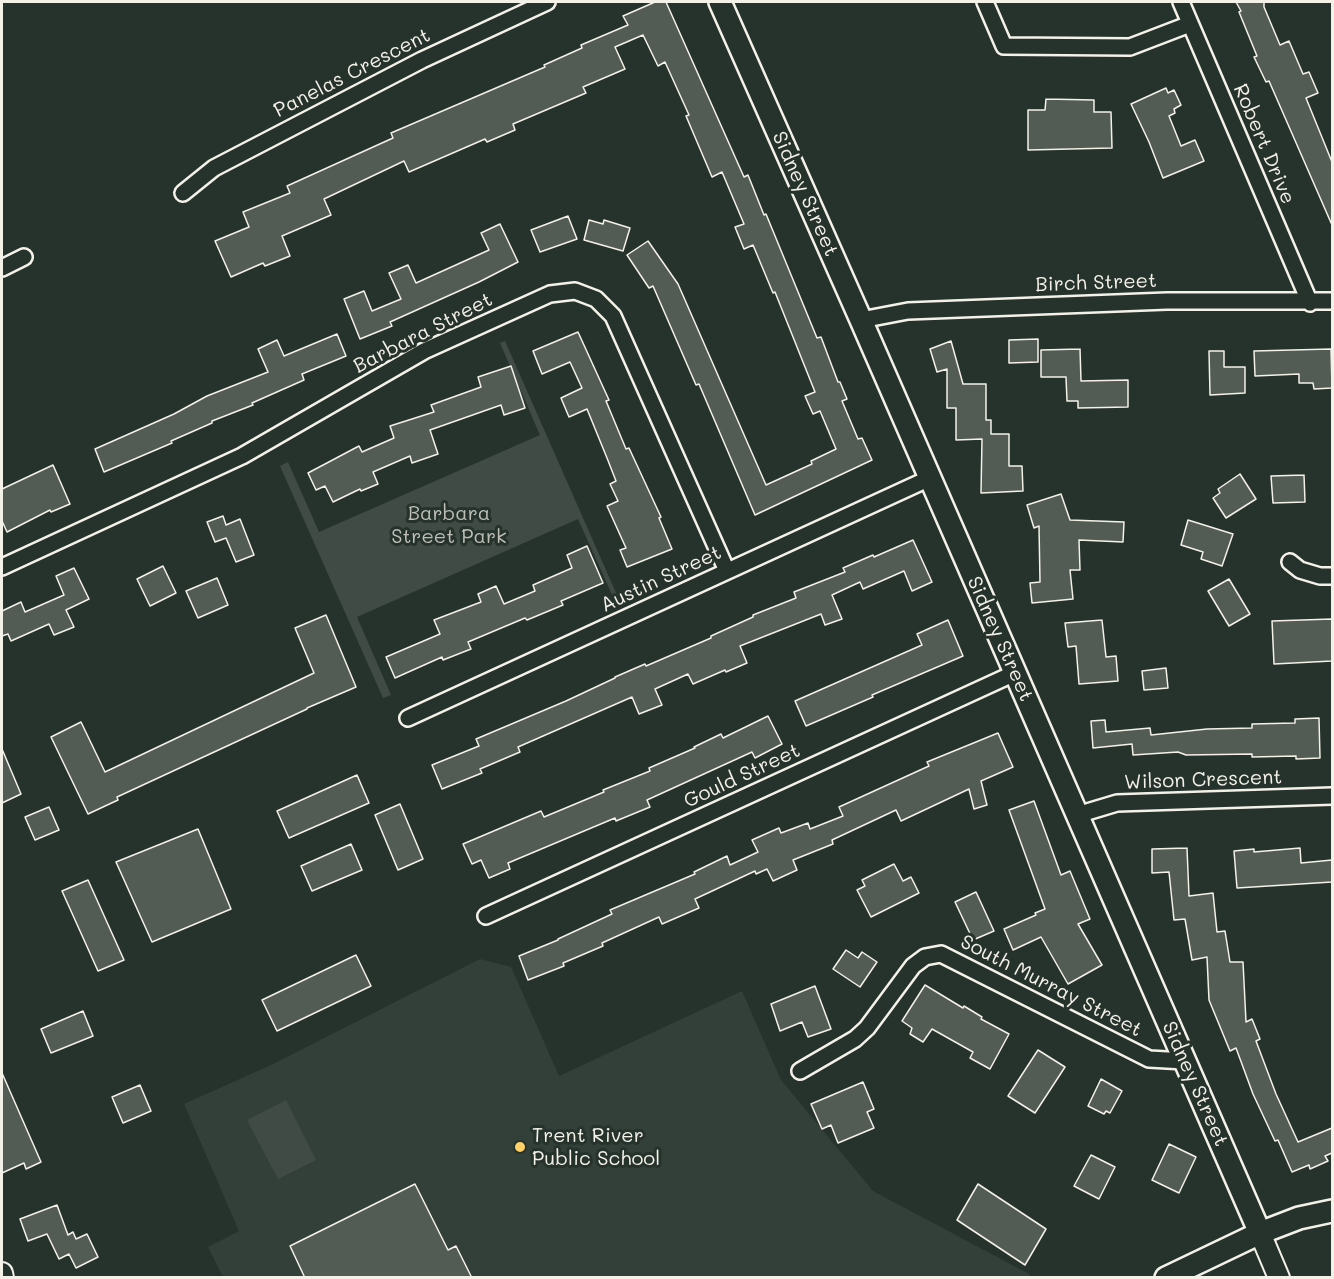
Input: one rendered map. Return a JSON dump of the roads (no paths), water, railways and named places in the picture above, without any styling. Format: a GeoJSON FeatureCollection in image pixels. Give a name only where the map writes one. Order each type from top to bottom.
{"type":"FeatureCollection","features":[{"type":"Feature","properties":{"kind":"main road","name":"Sidney Street"},"geometry":{"type":"LineString","coordinates":[[720,2],[1260,1233]]}},
{"type":"Feature","properties":{"kind":"main road"},"geometry":{"type":"LineString","coordinates":[[1166,1278],[1260,1233],[1299,1218],[1332,1211]]}},
{"type":"Feature","properties":{"kind":"street","name":"Panelas Crescent"},"geometry":{"type":"LineString","coordinates":[[183,194],[214,168],[422,60],[547,2]]}},
{"type":"Feature","properties":{"kind":"street"},"geometry":{"type":"LineString","coordinates":[[985,2],[1004,46],[1130,47],[1190,24]]}},
{"type":"Feature","properties":{"kind":"street","name":"Robert Drive"},"geometry":{"type":"LineString","coordinates":[[1181,2],[1310,303]]}},
{"type":"Feature","properties":{"kind":"street"},"geometry":{"type":"LineString","coordinates":[[2,268],[24,257]]}},
{"type":"Feature","properties":{"kind":"street","name":"Barbara Street"},"geometry":{"type":"LineString","coordinates":[[2,567],[242,456],[424,351],[550,294],[575,291],[596,299],[613,316],[728,571]]}},
{"type":"Feature","properties":{"kind":"street","name":"Birch Street"},"geometry":{"type":"LineString","coordinates":[[861,320],[908,311],[1167,301],[1310,303],[1332,301]]}},
{"type":"Feature","properties":{"kind":"street","name":"Austin Street"},"geometry":{"type":"LineString","coordinates":[[408,718],[930,478]]}},
{"type":"Feature","properties":{"kind":"street"},"geometry":{"type":"LineString","coordinates":[[1290,562],[1300,570],[1320,576],[1332,576]]}},
{"type":"Feature","properties":{"kind":"street","name":"Gould Street"},"geometry":{"type":"LineString","coordinates":[[486,916],[1015,673]]}},
{"type":"Feature","properties":{"kind":"street","name":"Wilson Crescent"},"geometry":{"type":"LineString","coordinates":[[1077,815],[1117,803],[1332,796]]}},
{"type":"Feature","properties":{"kind":"street","name":"South Murray Street"},"geometry":{"type":"LineString","coordinates":[[800,1071],[855,1039],[867,1028],[913,966],[925,957],[941,954],[1149,1059],[1185,1061]]}},
{"type":"Feature","properties":{"kind":"street","name":"Sidney Street"},"geometry":{"type":"LineString","coordinates":[[1260,1233],[1279,1278]]}},
{"type":"Feature","properties":{"kind":"street"},"geometry":{"type":"LineString","coordinates":[[2,1273],[3,1278]]}},
{"type":"Feature","properties":{"kind":"place","name":"Trent River Public School"},"geometry":{"type":"Point","coordinates":[520,1147]}},
{"type":"Feature","properties":{"kind":"park label","name":"Barbara Street Park"},"geometry":{"type":"Point","coordinates":[449,526]}}]}
